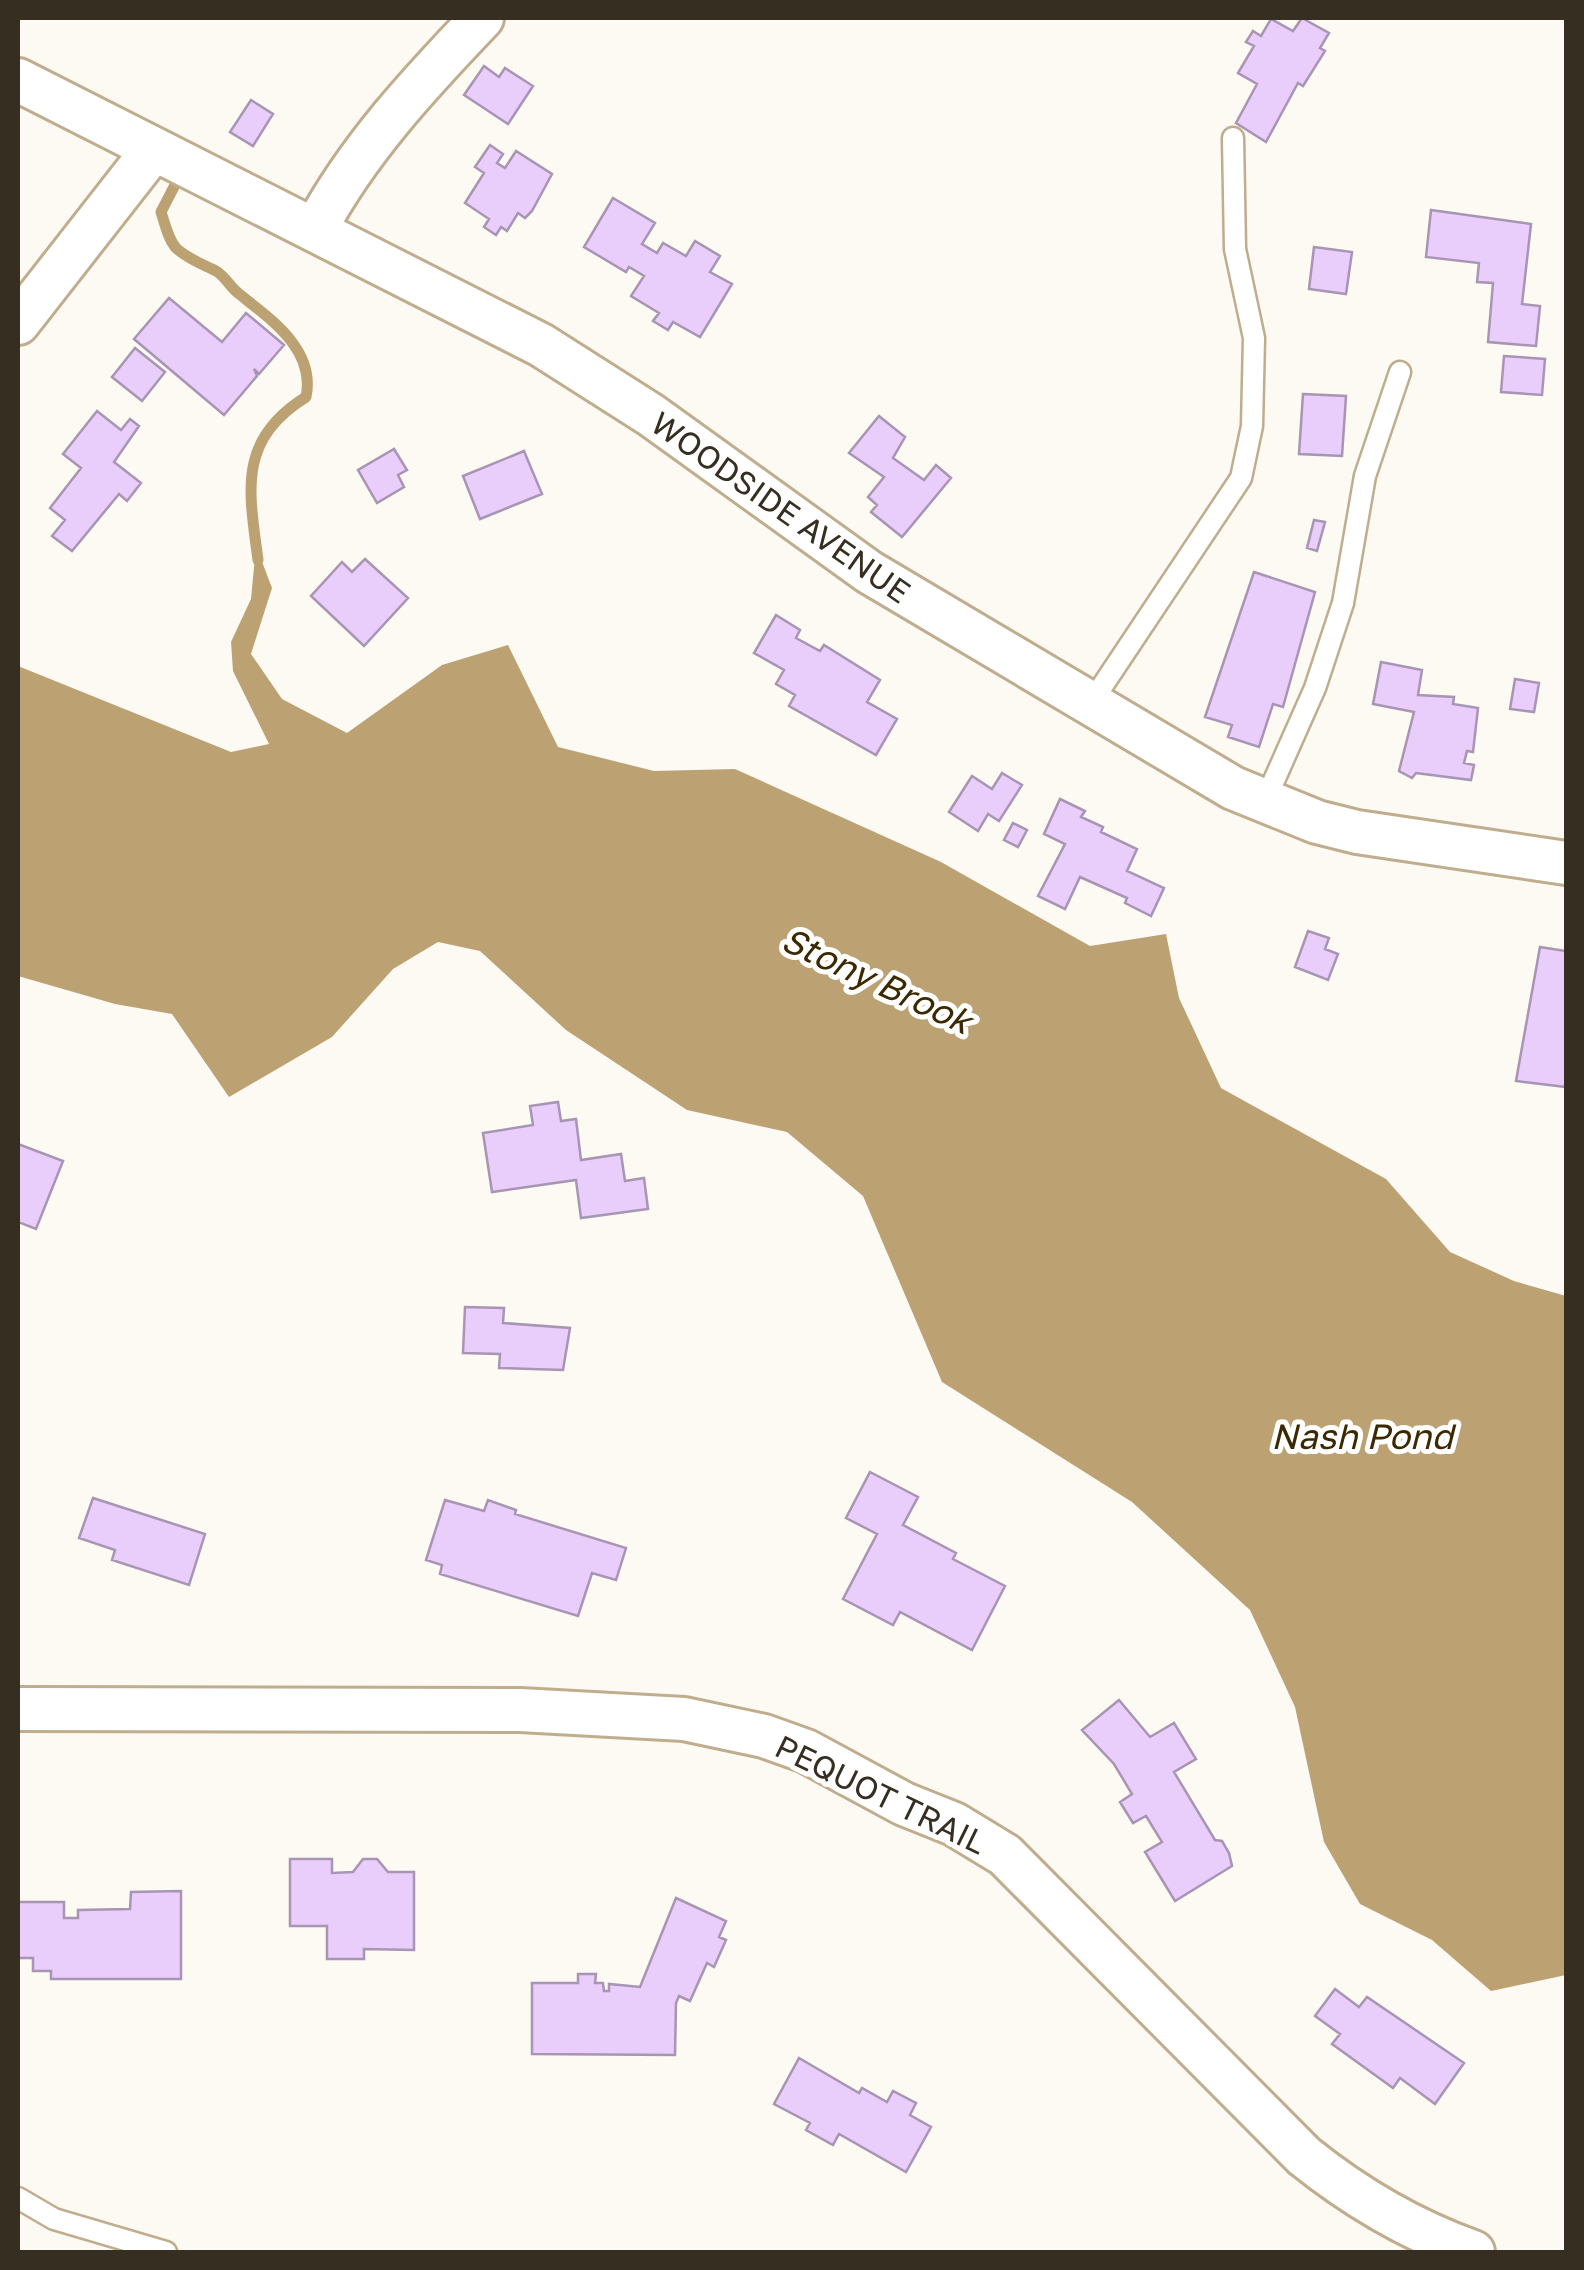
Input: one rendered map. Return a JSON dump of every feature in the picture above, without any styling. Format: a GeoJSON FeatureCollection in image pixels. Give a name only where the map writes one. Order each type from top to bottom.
{"type":"FeatureCollection","features":[{"type":"Feature","properties":{"kind":"street"},"geometry":{"type":"LineString","coordinates":[[316,228],[341,182],[412,92],[482,18]]}},
{"type":"Feature","properties":{"kind":"street","name":"WOODSIDE AVENUE"},"geometry":{"type":"LineString","coordinates":[[18,80],[316,228],[597,378],[835,550],[1089,706],[1264,803],[1357,832],[1566,863]]}},
{"type":"Feature","properties":{"kind":"street"},"geometry":{"type":"LineString","coordinates":[[18,323],[154,149]]}},
{"type":"Feature","properties":{"kind":"street","name":"PEQUOT TRAIL"},"geometry":{"type":"LineString","coordinates":[[18,1709],[520,1710],[666,1718],[764,1736],[806,1752],[904,1804],[954,1824],[1004,1856],[1304,2156],[1350,2193],[1440,2240],[1473,2252]]}},
{"type":"Feature","properties":{"kind":"lane"},"geometry":{"type":"LineString","coordinates":[[1089,706],[1241,478],[1252,426],[1254,338],[1235,249],[1233,138]]}},
{"type":"Feature","properties":{"kind":"lane"},"geometry":{"type":"LineString","coordinates":[[1264,803],[1315,688],[1343,603],[1365,476],[1400,372]]}},
{"type":"Feature","properties":{"kind":"lane"},"geometry":{"type":"LineString","coordinates":[[18,2198],[54,2219],[166,2252]]}},
{"type":"Feature","properties":{"kind":"water","name":"Nash Pond"},"geometry":{"type":"Polygon","coordinates":[[[256,546],[272,588],[251,654],[282,699],[347,733],[442,665],[508,645],[558,747],[654,771],[735,769],[941,862],[1090,946],[1166,934],[1179,998],[1221,1088],[1386,1179],[1450,1252],[1514,1281],[1566,1296],[1566,1975],[1491,1991],[1432,1940],[1360,1904],[1324,1842],[1295,1707],[1250,1610],[1132,1502],[942,1382],[863,1196],[787,1132],[687,1110],[566,1030],[480,951],[438,942],[393,969],[332,1037],[229,1097],[172,1014],[115,1004],[18,976],[18,666],[231,752],[269,744],[233,671],[231,642],[251,599],[256,546]]]}},
{"type":"Feature","properties":{"kind":"building"},"geometry":{"type":"Polygon","coordinates":[[[1302,18],[1329,33],[1320,48],[1325,51],[1303,86],[1298,83],[1266,142],[1236,123],[1257,84],[1238,73],[1254,46],[1246,42],[1253,31],[1261,36],[1271,19],[1293,31],[1302,18]]]}},
{"type":"Feature","properties":{"kind":"building"},"geometry":{"type":"Polygon","coordinates":[[[484,66],[499,77],[505,68],[533,86],[508,124],[464,95],[484,66]]]}},
{"type":"Feature","properties":{"kind":"building"},"geometry":{"type":"Polygon","coordinates":[[[251,100],[273,114],[253,146],[230,132],[251,100]]]}},
{"type":"Feature","properties":{"kind":"building"},"geometry":{"type":"Polygon","coordinates":[[[490,145],[503,154],[497,163],[505,168],[516,151],[552,174],[532,211],[525,218],[518,213],[507,231],[501,227],[496,235],[484,227],[489,219],[465,203],[484,173],[475,167],[490,145]]]}},
{"type":"Feature","properties":{"kind":"building"},"geometry":{"type":"Polygon","coordinates":[[[613,198],[655,223],[642,244],[657,253],[663,243],[686,256],[695,241],[720,256],[710,272],[732,284],[700,337],[673,322],[668,330],[653,321],[659,313],[631,296],[644,276],[629,267],[626,272],[584,247],[613,198]]]}},
{"type":"Feature","properties":{"kind":"building"},"geometry":{"type":"Polygon","coordinates":[[[1431,210],[1531,224],[1522,304],[1540,306],[1536,346],[1488,342],[1493,283],[1477,282],[1479,263],[1426,257],[1431,210]]]}},
{"type":"Feature","properties":{"kind":"building"},"geometry":{"type":"Polygon","coordinates":[[[1314,247],[1352,252],[1346,294],[1309,289],[1314,247]]]}},
{"type":"Feature","properties":{"kind":"building"},"geometry":{"type":"Polygon","coordinates":[[[169,298],[222,342],[246,313],[284,345],[259,374],[254,369],[257,376],[224,415],[134,339],[169,298]]]}},
{"type":"Feature","properties":{"kind":"building"},"geometry":{"type":"Polygon","coordinates":[[[135,348],[165,372],[142,401],[112,377],[135,348]]]}},
{"type":"Feature","properties":{"kind":"building"},"geometry":{"type":"Polygon","coordinates":[[[1504,356],[1545,359],[1542,395],[1501,392],[1504,356]]]}},
{"type":"Feature","properties":{"kind":"building"},"geometry":{"type":"Polygon","coordinates":[[[1303,394],[1346,396],[1342,456],[1299,454],[1303,394]]]}},
{"type":"Feature","properties":{"kind":"building"},"geometry":{"type":"Polygon","coordinates":[[[97,411],[121,430],[130,419],[139,426],[114,462],[141,483],[127,501],[119,494],[72,551],[52,536],[65,520],[50,508],[81,468],[63,454],[97,411]]]}},
{"type":"Feature","properties":{"kind":"building"},"geometry":{"type":"Polygon","coordinates":[[[879,416],[905,437],[893,458],[924,480],[936,465],[951,478],[902,537],[871,512],[877,505],[868,497],[884,477],[849,453],[879,416]]]}},
{"type":"Feature","properties":{"kind":"building"},"geometry":{"type":"Polygon","coordinates":[[[394,449],[407,470],[398,475],[404,487],[377,503],[358,470],[394,449]]]}},
{"type":"Feature","properties":{"kind":"building"},"geometry":{"type":"Polygon","coordinates":[[[524,451],[542,494],[480,519],[463,476],[524,451]]]}},
{"type":"Feature","properties":{"kind":"building"},"geometry":{"type":"Polygon","coordinates":[[[1314,520],[1325,522],[1317,551],[1307,548],[1314,520]]]}},
{"type":"Feature","properties":{"kind":"building"},"geometry":{"type":"Polygon","coordinates":[[[365,559],[408,598],[364,646],[311,596],[342,562],[352,572],[365,559]]]}},
{"type":"Feature","properties":{"kind":"building"},"geometry":{"type":"Polygon","coordinates":[[[1254,572],[1315,592],[1283,707],[1273,704],[1259,747],[1228,737],[1232,725],[1205,717],[1254,572]]]}},
{"type":"Feature","properties":{"kind":"building"},"geometry":{"type":"Polygon","coordinates":[[[776,615],[800,630],[796,638],[820,651],[824,645],[880,680],[867,702],[897,719],[876,755],[789,706],[795,695],[776,684],[784,670],[754,653],[776,615]]]}},
{"type":"Feature","properties":{"kind":"building"},"geometry":{"type":"Polygon","coordinates":[[[1381,662],[1422,670],[1418,695],[1454,697],[1453,704],[1478,708],[1473,752],[1467,751],[1464,763],[1474,765],[1471,780],[1416,773],[1412,778],[1399,771],[1414,712],[1373,704],[1381,662]]]}},
{"type":"Feature","properties":{"kind":"building"},"geometry":{"type":"Polygon","coordinates":[[[1515,679],[1539,683],[1534,712],[1510,709],[1515,679]]]}},
{"type":"Feature","properties":{"kind":"building"},"geometry":{"type":"Polygon","coordinates":[[[1002,773],[1022,785],[999,821],[988,814],[978,831],[949,812],[972,776],[992,789],[1002,773]]]}},
{"type":"Feature","properties":{"kind":"building"},"geometry":{"type":"Polygon","coordinates":[[[1060,799],[1085,811],[1081,817],[1103,827],[1101,832],[1137,849],[1127,871],[1164,888],[1151,916],[1125,903],[1127,898],[1080,877],[1065,909],[1038,896],[1065,844],[1044,834],[1060,799]]]}},
{"type":"Feature","properties":{"kind":"building"},"geometry":{"type":"Polygon","coordinates":[[[1013,823],[1027,830],[1018,847],[1004,840],[1013,823]]]}},
{"type":"Feature","properties":{"kind":"building"},"geometry":{"type":"Polygon","coordinates":[[[1308,931],[1329,938],[1325,949],[1338,954],[1328,980],[1295,967],[1308,931]]]}},
{"type":"Feature","properties":{"kind":"building"},"geometry":{"type":"Polygon","coordinates":[[[1540,947],[1566,951],[1566,1087],[1516,1081],[1540,947]]]}},
{"type":"Feature","properties":{"kind":"building"},"geometry":{"type":"Polygon","coordinates":[[[558,1102],[561,1121],[576,1119],[581,1160],[621,1154],[625,1181],[644,1178],[648,1209],[581,1218],[576,1180],[492,1192],[483,1133],[533,1125],[530,1106],[558,1102]]]}},
{"type":"Feature","properties":{"kind":"building"},"geometry":{"type":"Polygon","coordinates":[[[18,1144],[63,1161],[36,1229],[18,1222],[18,1144]]]}},
{"type":"Feature","properties":{"kind":"building"},"geometry":{"type":"Polygon","coordinates":[[[465,1307],[504,1308],[503,1323],[570,1328],[563,1370],[499,1368],[500,1354],[463,1353],[465,1307]]]}},
{"type":"Feature","properties":{"kind":"building"},"geometry":{"type":"Polygon","coordinates":[[[870,1472],[918,1497],[903,1525],[956,1553],[953,1559],[1005,1586],[972,1650],[900,1612],[893,1625],[843,1599],[877,1534],[846,1518],[870,1472]]]}},
{"type":"Feature","properties":{"kind":"building"},"geometry":{"type":"Polygon","coordinates":[[[93,1498],[205,1534],[189,1585],[112,1560],[115,1550],[79,1538],[93,1498]]]}},
{"type":"Feature","properties":{"kind":"building"},"geometry":{"type":"Polygon","coordinates":[[[445,1500],[484,1511],[488,1500],[516,1510],[515,1514],[626,1548],[616,1580],[592,1573],[578,1616],[440,1574],[442,1565],[426,1560],[445,1500]]]}},
{"type":"Feature","properties":{"kind":"building"},"geometry":{"type":"Polygon","coordinates":[[[1119,1700],[1150,1737],[1174,1723],[1196,1759],[1174,1772],[1215,1840],[1222,1841],[1229,1853],[1232,1866],[1175,1901],[1145,1852],[1162,1842],[1146,1816],[1133,1823],[1120,1802],[1132,1794],[1114,1764],[1082,1730],[1119,1700]]]}},
{"type":"Feature","properties":{"kind":"building"},"geometry":{"type":"Polygon","coordinates":[[[290,1859],[332,1859],[332,1873],[353,1872],[363,1859],[377,1859],[388,1872],[414,1872],[414,1950],[364,1949],[364,1959],[327,1959],[327,1926],[290,1926],[290,1859]]]}},
{"type":"Feature","properties":{"kind":"building"},"geometry":{"type":"Polygon","coordinates":[[[181,1891],[181,1979],[51,1979],[51,1971],[33,1971],[33,1958],[18,1958],[18,1902],[64,1902],[64,1918],[78,1918],[78,1910],[130,1909],[131,1892],[181,1891]]]}},
{"type":"Feature","properties":{"kind":"building"},"geometry":{"type":"Polygon","coordinates":[[[676,1898],[726,1921],[719,1937],[726,1940],[714,1967],[707,1963],[690,2001],[679,1996],[675,2055],[532,2054],[532,1983],[578,1983],[578,1974],[596,1974],[595,1983],[603,1983],[604,1991],[609,1991],[609,1984],[640,1987],[676,1898]]]}},
{"type":"Feature","properties":{"kind":"building"},"geometry":{"type":"Polygon","coordinates":[[[1335,1989],[1359,2007],[1367,1997],[1464,2063],[1435,2104],[1400,2078],[1393,2088],[1332,2044],[1340,2034],[1315,2016],[1335,1989]]]}},
{"type":"Feature","properties":{"kind":"building"},"geometry":{"type":"Polygon","coordinates":[[[799,2058],[859,2093],[862,2088],[887,2102],[893,2091],[916,2103],[910,2115],[931,2127],[906,2172],[839,2134],[833,2145],[806,2130],[810,2123],[774,2104],[799,2058]]]}},
{"type":"Feature","properties":{"kind":"waterway"},"geometry":{"type":"LineString","coordinates":[[177,181],[161,212],[173,244],[219,273],[276,325],[304,364],[306,397],[268,431],[253,469],[252,511],[258,560]]}},
{"type":"Feature","properties":{"kind":"water label","name":"Stony Brook"},"geometry":{"type":"Point","coordinates":[877,980]}}]}
